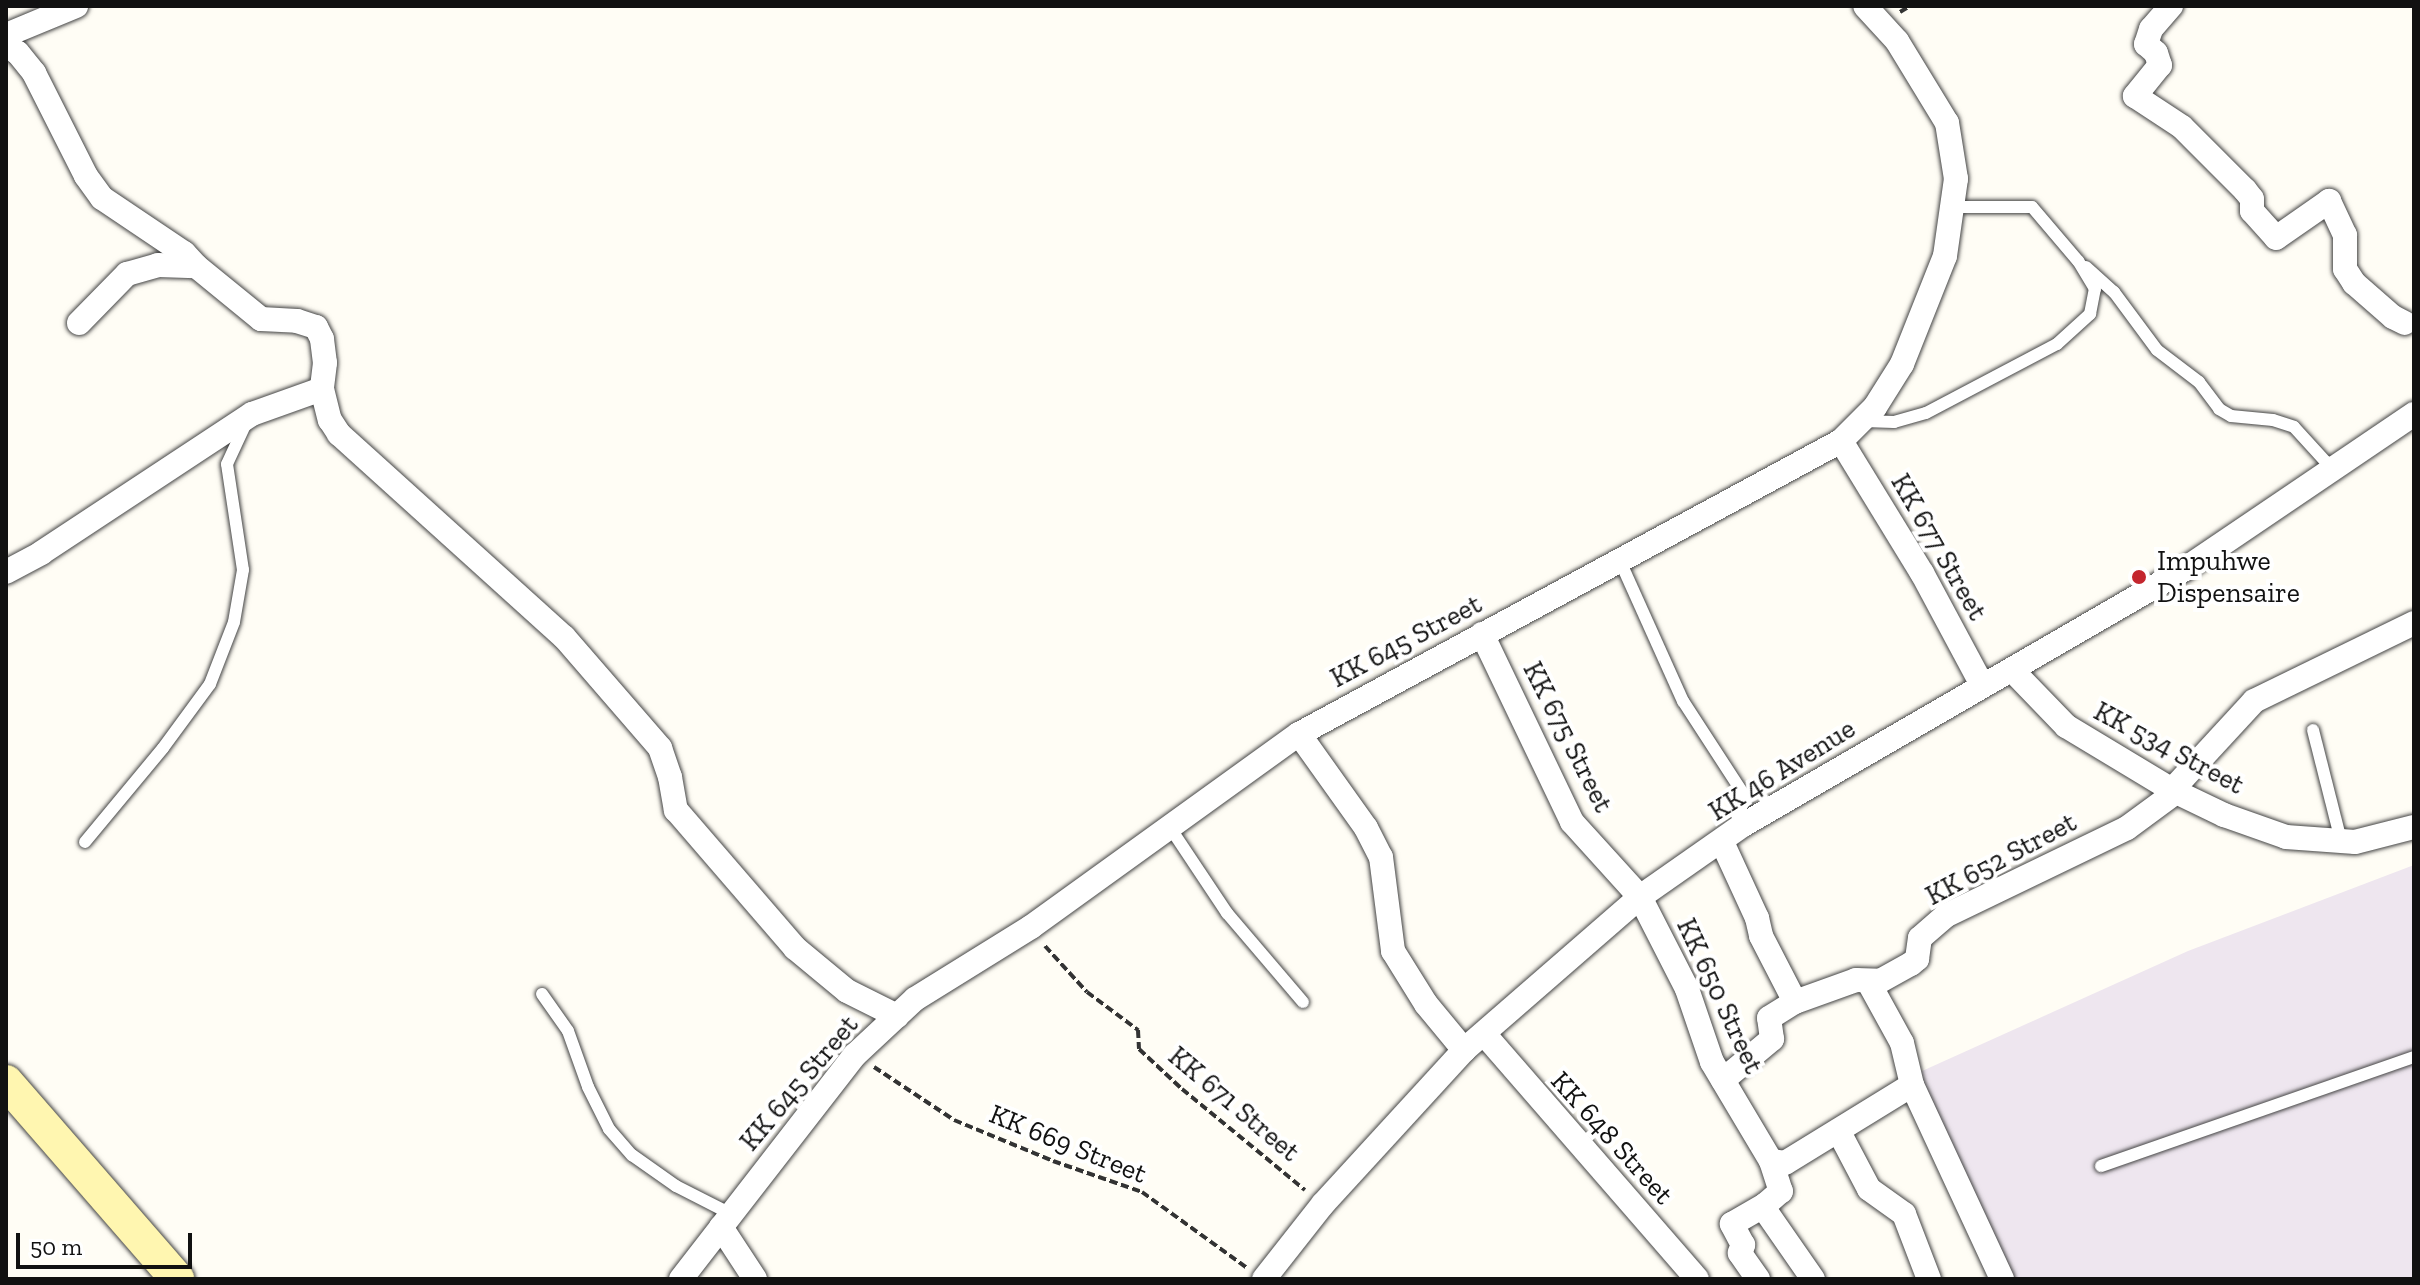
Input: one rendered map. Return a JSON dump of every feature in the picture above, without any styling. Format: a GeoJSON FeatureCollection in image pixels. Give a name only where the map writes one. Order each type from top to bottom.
{"type":"FeatureCollection","features":[{"type":"Feature","properties":{"kind":"main road"},"geometry":{"type":"LineString","coordinates":[[6,1082],[177,1279]]}},
{"type":"Feature","properties":{"kind":"street"},"geometry":{"type":"LineString","coordinates":[[6,35],[76,6]]}},
{"type":"Feature","properties":{"kind":"street","name":"KK 645 Street"},"geometry":{"type":"LineString","coordinates":[[681,1279],[855,1055],[915,999],[1031,927],[1299,734],[1841,441],[1861,421],[1902,364],[1945,256],[1956,179],[1947,123],[1897,41],[1865,6]]}},
{"type":"Feature","properties":{"kind":"street"},"geometry":{"type":"LineString","coordinates":[[2171,6],[2151,29],[2146,44],[2156,53],[2160,65],[2135,96],[2182,127],[2236,181],[2252,199],[2252,211],[2276,238],[2329,201],[2345,235],[2345,269],[2354,283],[2393,317],[2405,323]]}},
{"type":"Feature","properties":{"kind":"street"},"geometry":{"type":"LineString","coordinates":[[6,45],[18,53],[34,73],[86,176],[102,198],[184,253],[261,319],[297,321],[316,327],[325,363],[322,389],[330,420],[339,434],[564,637],[660,748],[670,777],[676,810],[795,948],[847,991],[897,1016]]}},
{"type":"Feature","properties":{"kind":"street"},"geometry":{"type":"LineString","coordinates":[[79,323],[127,274],[158,265],[196,266]]}},
{"type":"Feature","properties":{"kind":"street"},"geometry":{"type":"LineString","coordinates":[[6,572],[252,414],[322,389]]}},
{"type":"Feature","properties":{"kind":"street","name":"KK 46 Avenue"},"geometry":{"type":"LineString","coordinates":[[1257,1275],[1464,1050],[1485,1035],[1640,897],[1743,825],[2185,569],[2414,414]]}},
{"type":"Feature","properties":{"kind":"street","name":"KK 677 Street"},"geometry":{"type":"LineString","coordinates":[[1841,441],[1922,573],[1982,685]]}},
{"type":"Feature","properties":{"kind":"street"},"geometry":{"type":"LineString","coordinates":[[2174,791],[2254,701],[2414,623]]}},
{"type":"Feature","properties":{"kind":"street","name":"KK 675 Street"},"geometry":{"type":"LineString","coordinates":[[1482,634],[1572,822],[1640,897]]}},
{"type":"Feature","properties":{"kind":"street","name":"KK 534 Street"},"geometry":{"type":"LineString","coordinates":[[2012,670],[2066,726],[2174,791],[2286,837],[2355,842],[2414,827]]}},
{"type":"Feature","properties":{"kind":"street"},"geometry":{"type":"LineString","coordinates":[[1299,734],[1366,828],[1381,857],[1393,951],[1426,1004],[1464,1050]]}},
{"type":"Feature","properties":{"kind":"street","name":"KK 652 Street"},"geometry":{"type":"LineString","coordinates":[[1723,1080],[1772,1039],[1769,1018],[1795,1002],[1856,980],[1869,983],[1880,981],[1917,959],[1920,938],[1945,916],[2127,828],[2174,791]]}},
{"type":"Feature","properties":{"kind":"street"},"geometry":{"type":"LineString","coordinates":[[1722,842],[1757,918],[1761,936],[1795,1002]]}},
{"type":"Feature","properties":{"kind":"street","name":"KK 650 Street"},"geometry":{"type":"LineString","coordinates":[[1640,897],[1687,989],[1712,1062],[1771,1161]]}},
{"type":"Feature","properties":{"kind":"street"},"geometry":{"type":"LineString","coordinates":[[1869,983],[1902,1043],[1912,1085],[2002,1279]]}},
{"type":"Feature","properties":{"kind":"street","name":"KK 648 Street"},"geometry":{"type":"LineString","coordinates":[[1485,1035],[1697,1279]]}},
{"type":"Feature","properties":{"kind":"street"},"geometry":{"type":"LineString","coordinates":[[1758,1279],[1740,1253],[1743,1245],[1732,1224],[1766,1204],[1781,1191],[1771,1161],[1785,1163],[1912,1085]]}},
{"type":"Feature","properties":{"kind":"street"},"geometry":{"type":"LineString","coordinates":[[1839,1132],[1869,1189],[1904,1214],[1929,1279]]}},
{"type":"Feature","properties":{"kind":"street"},"geometry":{"type":"LineString","coordinates":[[1766,1204],[1765,1210],[1813,1279]]}},
{"type":"Feature","properties":{"kind":"street"},"geometry":{"type":"LineString","coordinates":[[726,1221],[755,1279]]}},
{"type":"Feature","properties":{"kind":"lane"},"geometry":{"type":"LineString","coordinates":[[1952,207],[2032,207],[2078,261],[2114,292],[2157,350],[2203,386],[2219,409],[2231,416],[2273,420],[2294,427],[2326,462],[2340,466]]}},
{"type":"Feature","properties":{"kind":"lane"},"geometry":{"type":"LineString","coordinates":[[1861,421],[1894,422],[1926,413],[2057,344],[2090,314],[2095,289],[2078,261]]}},
{"type":"Feature","properties":{"kind":"lane"},"geometry":{"type":"LineString","coordinates":[[85,842],[163,748],[210,684],[234,622],[243,570],[227,464],[252,414]]}},
{"type":"Feature","properties":{"kind":"lane"},"geometry":{"type":"LineString","coordinates":[[1620,561],[1670,678],[1746,798],[1737,815],[1743,825]]}},
{"type":"Feature","properties":{"kind":"lane"},"geometry":{"type":"LineString","coordinates":[[2313,730],[2341,841]]}},
{"type":"Feature","properties":{"kind":"lane"},"geometry":{"type":"LineString","coordinates":[[1169,826],[1227,913],[1303,1002]]}},
{"type":"Feature","properties":{"kind":"lane"},"geometry":{"type":"LineString","coordinates":[[542,994],[568,1031],[588,1087],[609,1129],[632,1155],[726,1221]]}},
{"type":"Feature","properties":{"kind":"lane"},"geometry":{"type":"LineString","coordinates":[[2101,1166],[2414,1057]]}},
{"type":"Feature","properties":{"kind":"path","name":"KK 671 Street"},"geometry":{"type":"LineString","coordinates":[[1031,927],[1055,961],[1087,992],[1138,1030],[1139,1049],[1182,1089],[1323,1204]]}},
{"type":"Feature","properties":{"kind":"path","name":"KK 669 Street"},"geometry":{"type":"LineString","coordinates":[[855,1055],[954,1120],[1053,1161],[1142,1192],[1257,1275]]}},
{"type":"Feature","properties":{"kind":"shaded area"},"geometry":{"type":"Polygon","coordinates":[[[2414,865],[2414,1279],[2008,1279],[1911,1076],[2188,951],[2414,865]]]}},
{"type":"Feature","properties":{"kind":"place","name":"Impuhwe Dispensaire"},"geometry":{"type":"Point","coordinates":[2139,577]}}]}
